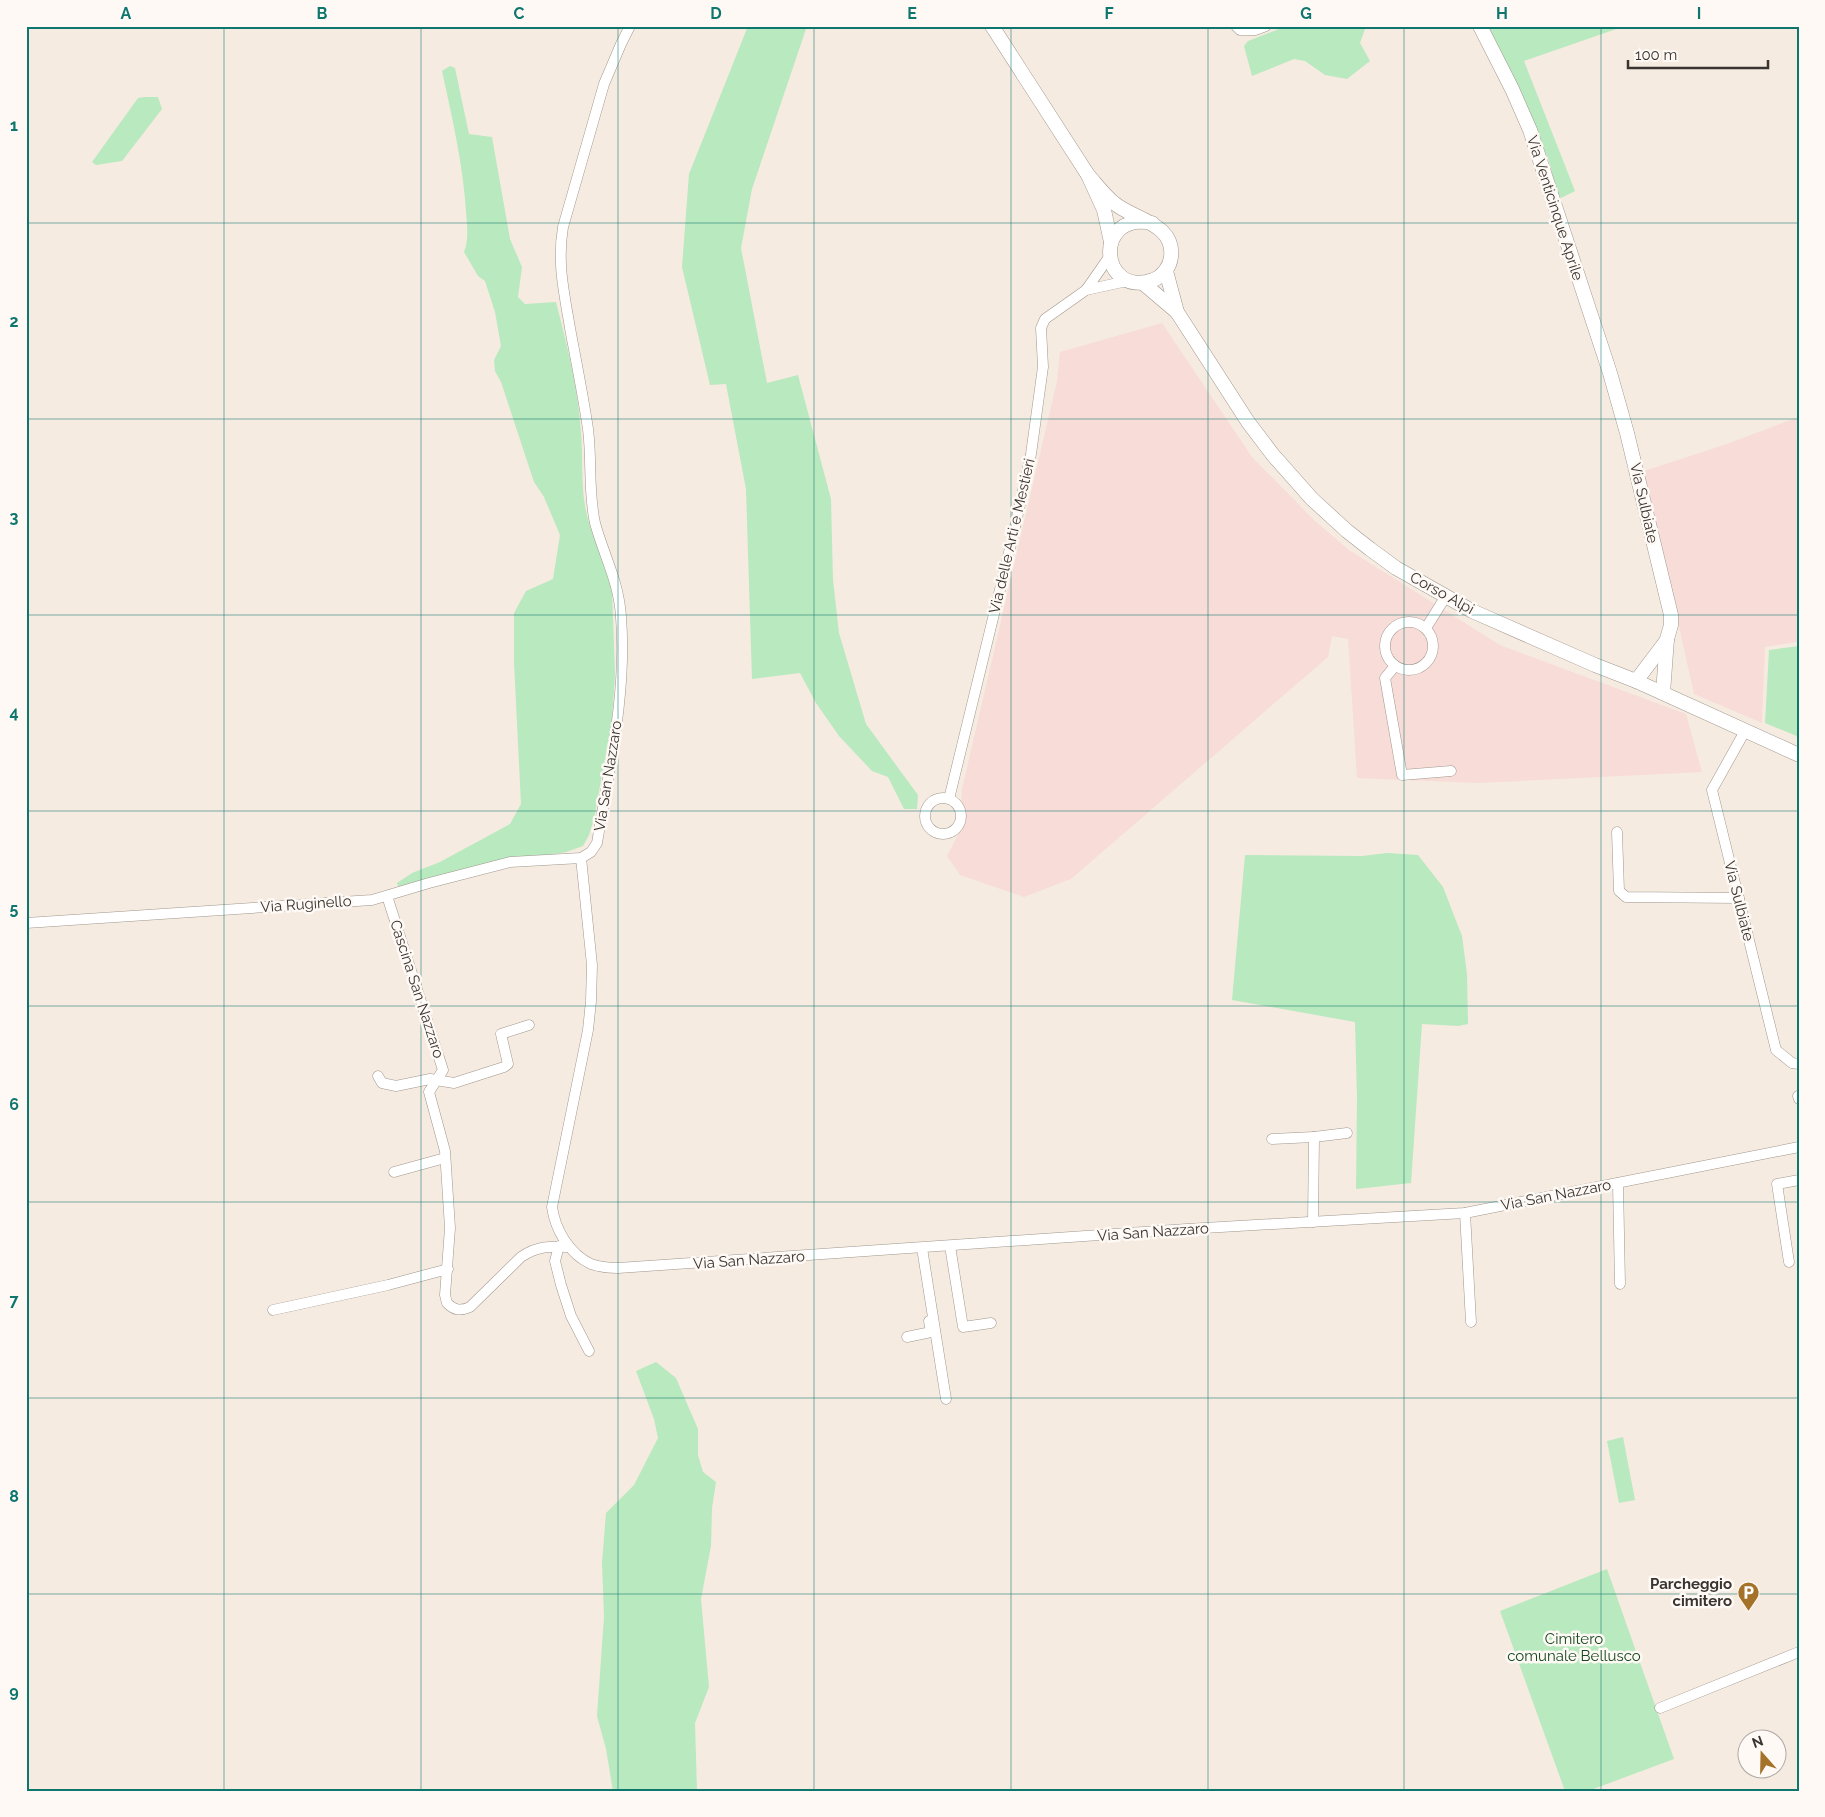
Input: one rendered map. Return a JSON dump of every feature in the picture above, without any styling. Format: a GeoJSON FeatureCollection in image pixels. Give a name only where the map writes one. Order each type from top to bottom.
{"type":"FeatureCollection","features":[{"type":"Feature","properties":{"kind":"main road"},"geometry":{"type":"LineString","coordinates":[[992,26],[1088,176],[1104,210],[1111,242],[1109,257],[1114,269],[1127,280],[1144,284],[1157,279],[1166,271],[1171,258],[1170,243],[1164,232],[1152,223],[1115,204],[1088,176]]}},
{"type":"Feature","properties":{"kind":"main road","name":"Via Venticinque Aprile"},"geometry":{"type":"LineString","coordinates":[[1480,26],[1512,89],[1530,130],[1616,396]]}},
{"type":"Feature","properties":{"kind":"main road"},"geometry":{"type":"LineString","coordinates":[[1111,242],[1116,233],[1124,226],[1142,221],[1152,223]]}},
{"type":"Feature","properties":{"kind":"main road","name":"Corso Alpi"},"geometry":{"type":"LineString","coordinates":[[1166,271],[1177,312]]}},
{"type":"Feature","properties":{"kind":"main road","name":"Corso Alpi"},"geometry":{"type":"LineString","coordinates":[[1144,284],[1177,312],[1248,422],[1273,455],[1312,499],[1370,549],[1396,568],[1472,611],[1636,681],[1799,755]]}},
{"type":"Feature","properties":{"kind":"main road","name":"Via Sulbiate"},"geometry":{"type":"LineString","coordinates":[[1616,396],[1627,433],[1671,615],[1663,694]]}},
{"type":"Feature","properties":{"kind":"main road"},"geometry":{"type":"LineString","coordinates":[[1636,681],[1668,639]]}},
{"type":"Feature","properties":{"kind":"street","name":"Via San Nazzaro"},"geometry":{"type":"LineString","coordinates":[[630,26],[604,84],[563,227],[560,246],[562,282],[584,399],[588,432],[590,495],[602,545],[614,575],[621,617],[622,639],[618,720],[597,843],[591,852],[581,858],[592,965],[591,1001],[588,1030],[552,1207],[564,1246],[590,1264],[618,1268],[1465,1213],[1799,1147]]}},
{"type":"Feature","properties":{"kind":"street"},"geometry":{"type":"LineString","coordinates":[[1236,26],[1240,30],[1255,30],[1266,26]]}},
{"type":"Feature","properties":{"kind":"street","name":"Via delle Arti e Mestieri"},"geometry":{"type":"LineString","coordinates":[[949,799],[1031,454],[1043,367],[1041,328],[1045,319],[1086,290],[1109,257]]}},
{"type":"Feature","properties":{"kind":"street","name":"Via delle Arti e Mestieri"},"geometry":{"type":"LineString","coordinates":[[1086,290],[1127,280]]}},
{"type":"Feature","properties":{"kind":"street"},"geometry":{"type":"LineString","coordinates":[[1426,628],[1446,596]]}},
{"type":"Feature","properties":{"kind":"street"},"geometry":{"type":"LineString","coordinates":[[1410,621],[1419,623],[1426,628],[1433,644],[1432,653],[1428,661],[1421,667],[1412,670],[1395,666],[1385,651],[1385,642],[1393,627],[1401,622],[1410,621]]}},
{"type":"Feature","properties":{"kind":"street"},"geometry":{"type":"LineString","coordinates":[[1395,666],[1385,678],[1402,775],[1451,771]]}},
{"type":"Feature","properties":{"kind":"street","name":"Via Sulbiate"},"geometry":{"type":"LineString","coordinates":[[1745,731],[1712,790],[1776,1050],[1792,1063],[1799,1064]]}},
{"type":"Feature","properties":{"kind":"street"},"geometry":{"type":"LineString","coordinates":[[1617,832],[1619,891],[1626,897],[1739,898]]}},
{"type":"Feature","properties":{"kind":"street","name":"Via Ruginello"},"geometry":{"type":"LineString","coordinates":[[26,923],[372,900],[428,882],[510,862],[581,858]]}},
{"type":"Feature","properties":{"kind":"street","name":"Cascina San Nazzaro"},"geometry":{"type":"LineString","coordinates":[[387,896],[442,1064],[443,1070],[429,1092],[445,1154]]}},
{"type":"Feature","properties":{"kind":"street","name":"Cascina San Nazzaro"},"geometry":{"type":"LineString","coordinates":[[378,1076],[382,1083],[396,1086],[430,1079],[454,1083],[504,1067],[508,1064],[500,1034],[529,1025]]}},
{"type":"Feature","properties":{"kind":"street"},"geometry":{"type":"LineString","coordinates":[[1272,1139],[1347,1133]]}},
{"type":"Feature","properties":{"kind":"street"},"geometry":{"type":"LineString","coordinates":[[1313,1222],[1314,1137]]}},
{"type":"Feature","properties":{"kind":"street"},"geometry":{"type":"LineString","coordinates":[[394,1172],[445,1154],[450,1228],[445,1295],[447,1303],[456,1310],[470,1307],[521,1257],[537,1248],[564,1246]]}},
{"type":"Feature","properties":{"kind":"street"},"geometry":{"type":"LineString","coordinates":[[1789,1262],[1778,1184],[1799,1180]]}},
{"type":"Feature","properties":{"kind":"street"},"geometry":{"type":"LineString","coordinates":[[1618,1183],[1620,1284]]}},
{"type":"Feature","properties":{"kind":"street"},"geometry":{"type":"LineString","coordinates":[[1465,1213],[1471,1322]]}},
{"type":"Feature","properties":{"kind":"street"},"geometry":{"type":"LineString","coordinates":[[564,1246],[555,1261],[571,1316],[589,1352]]}},
{"type":"Feature","properties":{"kind":"street"},"geometry":{"type":"LineString","coordinates":[[950,1246],[963,1327],[991,1323]]}},
{"type":"Feature","properties":{"kind":"street"},"geometry":{"type":"LineString","coordinates":[[907,1337],[931,1332],[920,1248]]}},
{"type":"Feature","properties":{"kind":"street"},"geometry":{"type":"LineString","coordinates":[[920,1248],[946,1399]]}},
{"type":"Feature","properties":{"kind":"street"},"geometry":{"type":"LineString","coordinates":[[273,1310],[379,1287],[448,1269]]}},
{"type":"Feature","properties":{"kind":"street"},"geometry":{"type":"LineString","coordinates":[[1660,1708],[1799,1652]]}},
{"type":"Feature","properties":{"kind":"shaded area"},"geometry":{"type":"Polygon","coordinates":[[[1162,323],[1252,457],[1315,521],[1349,550],[1500,645],[1686,714],[1702,772],[1478,783],[1357,778],[1348,639],[1332,636],[1328,657],[1071,879],[1024,897],[960,875],[947,856],[965,821],[961,803],[962,789],[1057,381],[1060,352],[1162,323]]]}},
{"type":"Feature","properties":{"kind":"shaded area"},"geometry":{"type":"Polygon","coordinates":[[[1799,417],[1797,642],[1765,647],[1762,723],[1694,694],[1644,471],[1724,445],[1799,417]]]}},
{"type":"Feature","properties":{"kind":"green space"},"geometry":{"type":"Polygon","coordinates":[[[748,26],[807,26],[752,189],[741,248],[767,383],[798,375],[831,499],[833,580],[839,633],[866,724],[918,795],[917,809],[904,809],[888,777],[872,771],[839,736],[816,703],[800,673],[752,679],[746,489],[726,384],[710,385],[682,267],[689,174],[748,26]]]}},
{"type":"Feature","properties":{"kind":"green space"},"geometry":{"type":"Polygon","coordinates":[[[1287,26],[1366,26],[1360,43],[1370,61],[1347,79],[1325,75],[1305,61],[1294,59],[1252,76],[1244,46],[1248,41],[1287,26]]]}},
{"type":"Feature","properties":{"kind":"green space"},"geometry":{"type":"Polygon","coordinates":[[[1486,26],[1625,26],[1524,61],[1575,191],[1561,198],[1548,158],[1486,26]]]}},
{"type":"Feature","properties":{"kind":"green space"},"geometry":{"type":"Polygon","coordinates":[[[450,66],[455,68],[469,134],[492,137],[510,239],[522,267],[518,297],[525,304],[556,302],[575,383],[581,433],[583,487],[587,517],[612,589],[615,675],[612,720],[594,819],[583,846],[566,852],[399,889],[397,883],[412,873],[440,862],[510,824],[521,804],[514,662],[514,613],[526,591],[553,579],[560,535],[544,497],[534,482],[501,382],[495,371],[494,360],[501,346],[495,312],[485,281],[478,276],[464,252],[467,242],[465,193],[457,141],[442,71],[450,66]]]}},
{"type":"Feature","properties":{"kind":"green space"},"geometry":{"type":"Polygon","coordinates":[[[158,97],[162,109],[122,161],[96,165],[92,162],[138,98],[158,97]]]}},
{"type":"Feature","properties":{"kind":"green space"},"geometry":{"type":"Polygon","coordinates":[[[1799,646],[1799,737],[1765,723],[1769,650],[1799,646]]]}},
{"type":"Feature","properties":{"kind":"green space"},"geometry":{"type":"Polygon","coordinates":[[[1387,853],[1418,855],[1443,887],[1462,936],[1467,974],[1468,1024],[1458,1026],[1422,1024],[1411,1183],[1356,1189],[1357,1097],[1355,1022],[1232,1000],[1245,855],[1362,856],[1387,853]]]}},
{"type":"Feature","properties":{"kind":"green space"},"geometry":{"type":"Polygon","coordinates":[[[656,1362],[676,1378],[698,1429],[698,1455],[703,1472],[716,1482],[712,1508],[711,1546],[701,1599],[709,1687],[695,1723],[697,1791],[613,1791],[606,1749],[597,1716],[604,1617],[602,1563],[606,1513],[634,1485],[658,1438],[654,1419],[636,1371],[656,1362]]]}},
{"type":"Feature","properties":{"kind":"green space"},"geometry":{"type":"Polygon","coordinates":[[[1623,1437],[1635,1500],[1619,1503],[1607,1441],[1623,1437]]]}},
{"type":"Feature","properties":{"kind":"green space","name":"Cimitero comunale Bellusco"},"geometry":{"type":"Polygon","coordinates":[[[1607,1569],[1674,1759],[1588,1791],[1565,1791],[1500,1611],[1607,1569]]]}},
{"type":"Feature","properties":{"kind":"place","name":"Parcheggio cimitero"},"geometry":{"type":"Point","coordinates":[1748,1612]}}]}
